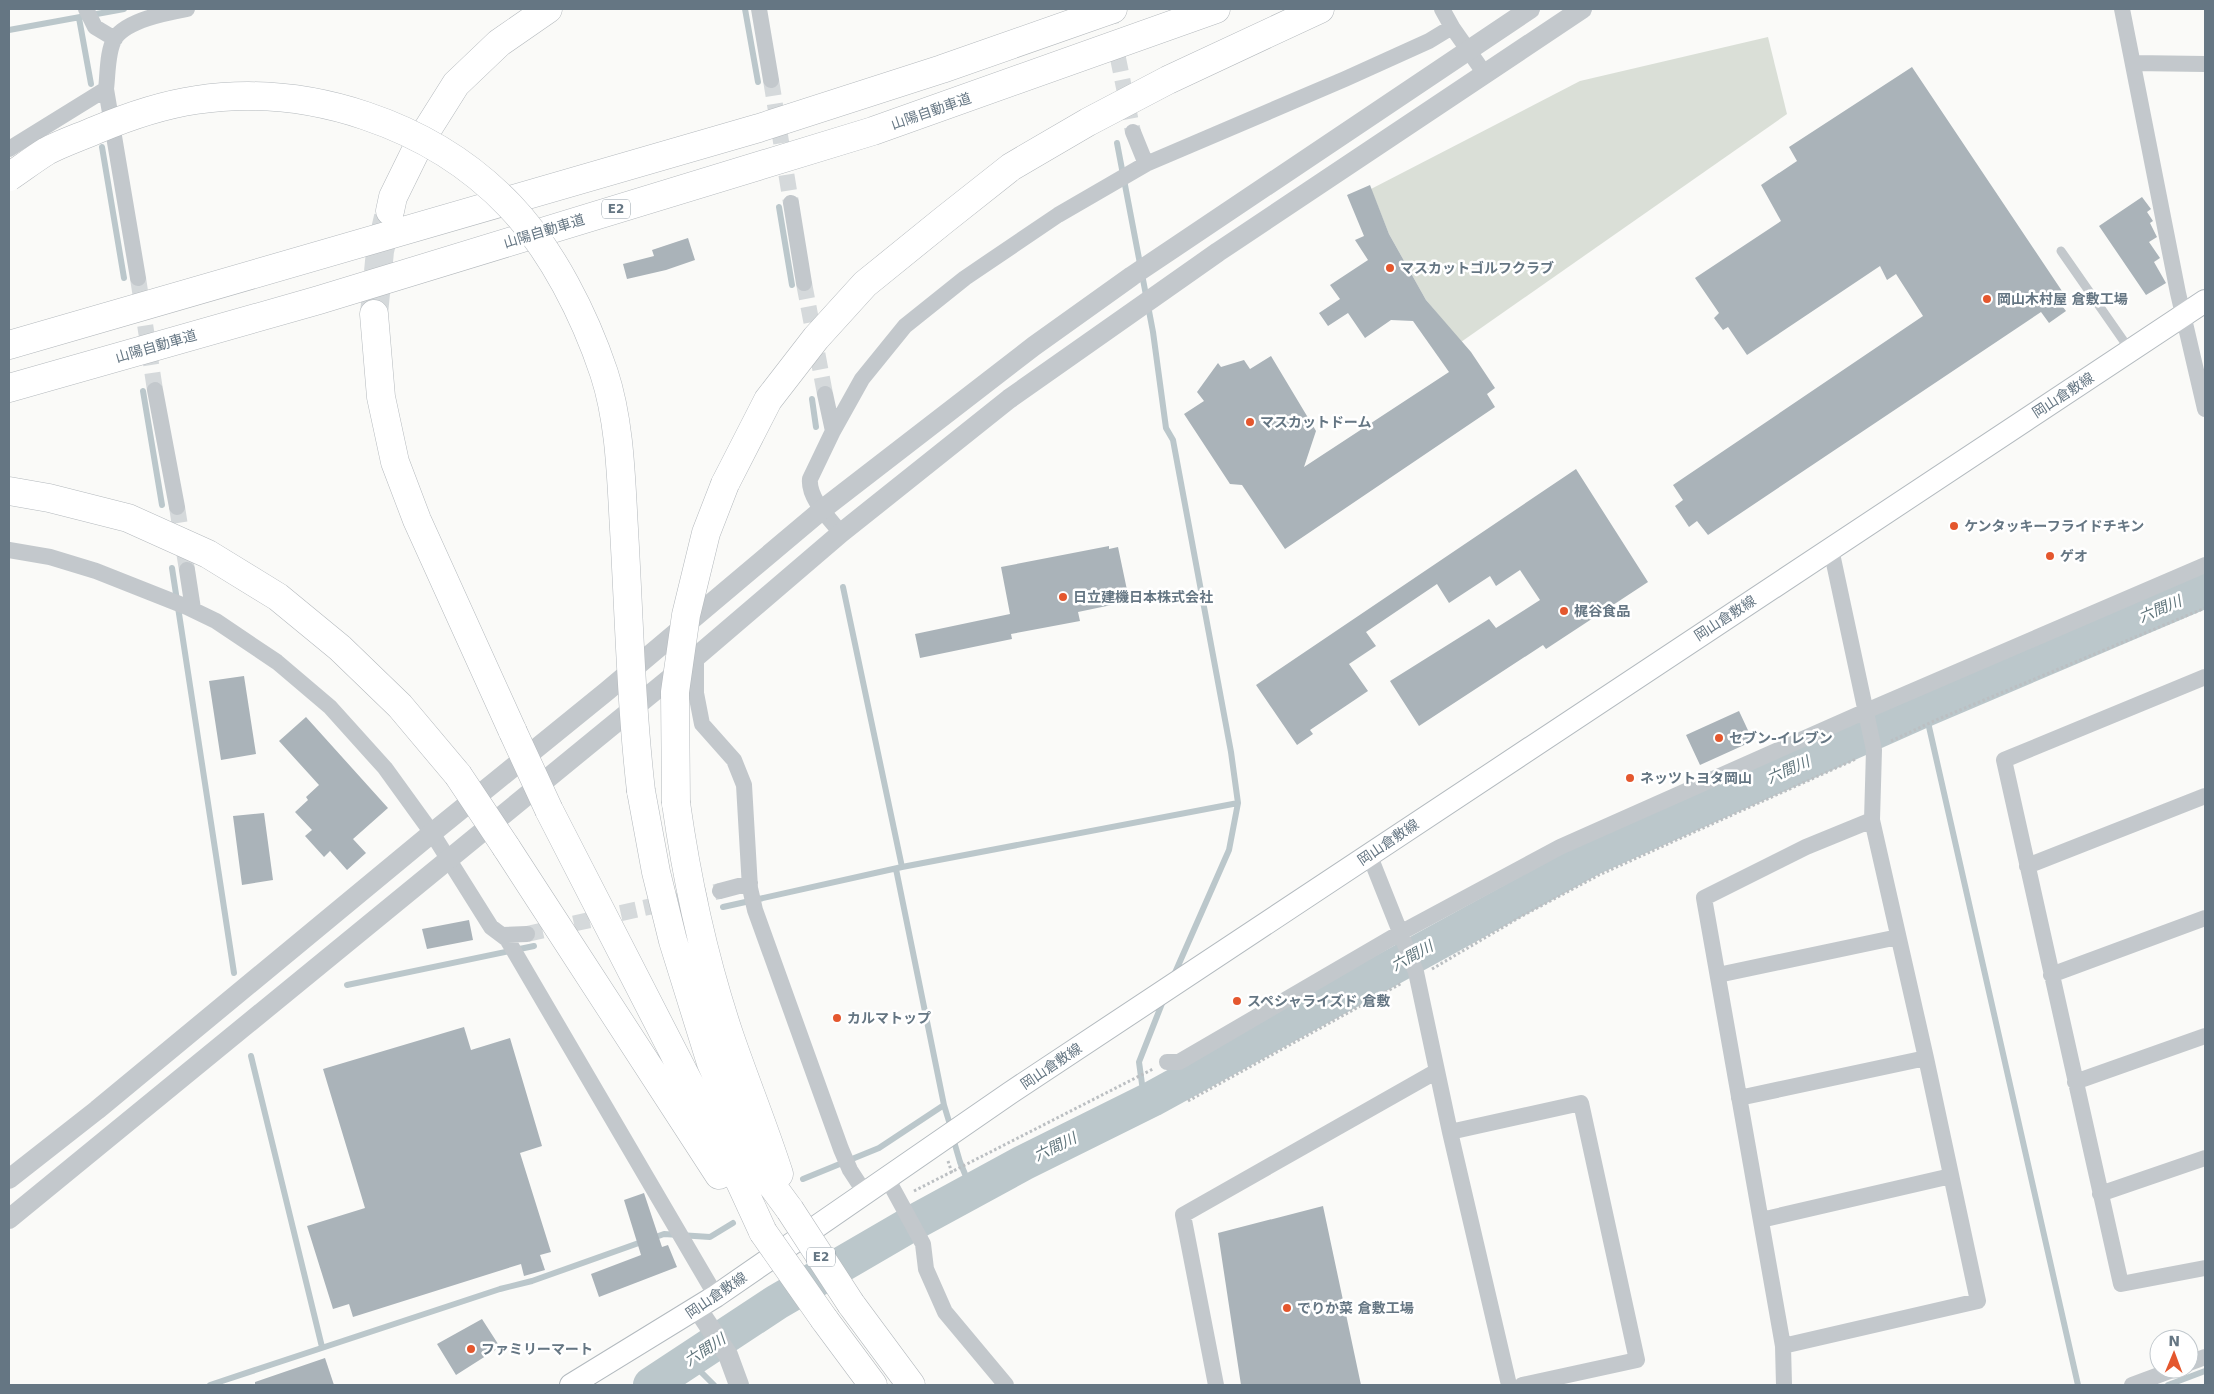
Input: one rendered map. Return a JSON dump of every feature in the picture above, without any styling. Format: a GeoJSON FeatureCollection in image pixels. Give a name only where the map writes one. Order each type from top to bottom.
{"type":"FeatureCollection","features":[{"type":"Feature","properties":{"kind":"highway"},"geometry":{"type":"LineString","coordinates":[[390,211],[393,197],[422,138],[456,84],[499,43],[548,9]]}},
{"type":"Feature","properties":{"kind":"highway"},"geometry":{"type":"LineString","coordinates":[[9,345],[759,128],[942,69],[1113,9]]}},
{"type":"Feature","properties":{"kind":"highway","name":"山陽自動車道"},"geometry":{"type":"LineString","coordinates":[[9,388],[319,300],[874,131],[1216,9]]}},
{"type":"Feature","properties":{"kind":"highway"},"geometry":{"type":"LineString","coordinates":[[790,1210],[729,1033],[704,947],[685,865],[676,803],[675,692],[686,615],[706,533],[725,484],[768,400],[816,338],[866,284],[944,220],[1011,167],[1088,122],[1168,80],[1320,9]]}},
{"type":"Feature","properties":{"kind":"highway"},"geometry":{"type":"LineString","coordinates":[[9,177],[48,151],[124,118],[195,100],[263,96],[314,102],[355,112],[397,128],[443,152],[478,177],[511,207],[540,243],[564,282],[588,332],[606,382],[615,423],[622,489],[635,736],[641,791],[673,941],[711,1063],[757,1165],[790,1210]]}},
{"type":"Feature","properties":{"kind":"highway"},"geometry":{"type":"LineString","coordinates":[[374,314],[381,397],[395,462],[417,520],[549,810],[740,1182],[763,1232]]}},
{"type":"Feature","properties":{"kind":"highway"},"geometry":{"type":"LineString","coordinates":[[9,491],[49,498],[128,518],[208,554],[278,597],[340,648],[400,706],[458,775],[728,1190],[763,1232]]}},
{"type":"Feature","properties":{"kind":"highway","name":"E2"},"geometry":{"type":"LineString","coordinates":[[790,1210],[851,1304],[911,1385]]}},
{"type":"Feature","properties":{"kind":"highway","name":"E2"},"geometry":{"type":"LineString","coordinates":[[763,1232],[873,1385]]}},
{"type":"Feature","properties":{"kind":"main road","name":"岡山倉敷線"},"geometry":{"type":"LineString","coordinates":[[571,1385],[701,1314],[716,1296],[952,1133],[2205,300]]}},
{"type":"Feature","properties":{"kind":"street"},"geometry":{"type":"LineString","coordinates":[[138,278],[106,89],[110,54],[114,39],[126,28],[163,14],[187,9]]}},
{"type":"Feature","properties":{"kind":"street"},"geometry":{"type":"LineString","coordinates":[[759,9],[771,80]]}},
{"type":"Feature","properties":{"kind":"street"},"geometry":{"type":"LineString","coordinates":[[1442,9],[1452,27],[1485,74]]}},
{"type":"Feature","properties":{"kind":"street"},"geometry":{"type":"LineString","coordinates":[[9,1179],[97,1110],[607,691],[823,509],[1034,346],[1151,263],[1530,9]]}},
{"type":"Feature","properties":{"kind":"street"},"geometry":{"type":"LineString","coordinates":[[9,1219],[696,657],[840,533],[1010,399],[1156,295],[1582,9]]}},
{"type":"Feature","properties":{"kind":"street"},"geometry":{"type":"LineString","coordinates":[[2122,9],[2183,316],[2205,409]]}},
{"type":"Feature","properties":{"kind":"street"},"geometry":{"type":"LineString","coordinates":[[88,13],[95,27],[114,39]]}},
{"type":"Feature","properties":{"kind":"street"},"geometry":{"type":"LineString","coordinates":[[840,533],[809,487],[810,479],[832,430],[862,379],[905,326],[965,278],[1058,215],[1117,180],[1139,168],[1429,41],[1452,27]]}},
{"type":"Feature","properties":{"kind":"street"},"geometry":{"type":"LineString","coordinates":[[2133,63],[2205,64]]}},
{"type":"Feature","properties":{"kind":"street"},"geometry":{"type":"LineString","coordinates":[[9,149],[106,89]]}},
{"type":"Feature","properties":{"kind":"street"},"geometry":{"type":"LineString","coordinates":[[1133,132],[1139,168]]}},
{"type":"Feature","properties":{"kind":"street"},"geometry":{"type":"LineString","coordinates":[[791,203],[804,283]]}},
{"type":"Feature","properties":{"kind":"street"},"geometry":{"type":"LineString","coordinates":[[155,390],[177,507]]}},
{"type":"Feature","properties":{"kind":"street"},"geometry":{"type":"LineString","coordinates":[[824,394],[832,430]]}},
{"type":"Feature","properties":{"kind":"street"},"geometry":{"type":"LineString","coordinates":[[1783,1346],[1978,1301],[1926,1058],[1872,820],[1874,750],[1868,715],[1830,549]]}},
{"type":"Feature","properties":{"kind":"street"},"geometry":{"type":"LineString","coordinates":[[9,550],[50,557],[96,571],[190,608],[216,621],[277,662],[330,707],[385,768],[432,833],[491,927],[505,937],[519,958],[676,1223],[716,1296]]}},
{"type":"Feature","properties":{"kind":"street"},"geometry":{"type":"LineString","coordinates":[[1167,1062],[1179,1062],[1560,847],[1868,715],[2205,565]]}},
{"type":"Feature","properties":{"kind":"street"},"geometry":{"type":"LineString","coordinates":[[187,570],[190,608]]}},
{"type":"Feature","properties":{"kind":"street"},"geometry":{"type":"LineString","coordinates":[[696,657],[696,693],[702,724],[734,760],[744,785],[750,885],[755,910],[841,1150],[850,1170],[865,1193]]}},
{"type":"Feature","properties":{"kind":"street"},"geometry":{"type":"LineString","coordinates":[[2205,677],[2004,760],[2121,1284],[2205,1268]]}},
{"type":"Feature","properties":{"kind":"street"},"geometry":{"type":"LineString","coordinates":[[2027,866],[2205,796]]}},
{"type":"Feature","properties":{"kind":"street"},"geometry":{"type":"LineString","coordinates":[[1784,1385],[1783,1346],[1704,898],[1806,846],[1872,820]]}},
{"type":"Feature","properties":{"kind":"street"},"geometry":{"type":"LineString","coordinates":[[1369,854],[1416,974],[1450,1132],[1509,1385]]}},
{"type":"Feature","properties":{"kind":"street"},"geometry":{"type":"LineString","coordinates":[[720,891],[750,885]]}},
{"type":"Feature","properties":{"kind":"street"},"geometry":{"type":"LineString","coordinates":[[2051,976],[2205,918]]}},
{"type":"Feature","properties":{"kind":"street"},"geometry":{"type":"LineString","coordinates":[[505,937],[527,934]]}},
{"type":"Feature","properties":{"kind":"street"},"geometry":{"type":"LineString","coordinates":[[1718,975],[1898,937]]}},
{"type":"Feature","properties":{"kind":"street"},"geometry":{"type":"LineString","coordinates":[[2075,1082],[2205,1036]]}},
{"type":"Feature","properties":{"kind":"street"},"geometry":{"type":"LineString","coordinates":[[1739,1098],[1926,1058]]}},
{"type":"Feature","properties":{"kind":"street"},"geometry":{"type":"LineString","coordinates":[[1216,1385],[1183,1215],[1437,1071]]}},
{"type":"Feature","properties":{"kind":"street"},"geometry":{"type":"LineString","coordinates":[[1450,1132],[1581,1103],[1637,1360],[1522,1385]]}},
{"type":"Feature","properties":{"kind":"street"},"geometry":{"type":"LineString","coordinates":[[2100,1194],[2205,1158]]}},
{"type":"Feature","properties":{"kind":"street"},"geometry":{"type":"LineString","coordinates":[[1761,1220],[1951,1176]]}},
{"type":"Feature","properties":{"kind":"street"},"geometry":{"type":"LineString","coordinates":[[887,1178],[923,1244],[926,1269],[945,1312],[1006,1385]]}},
{"type":"Feature","properties":{"kind":"street"},"geometry":{"type":"LineString","coordinates":[[701,1314],[728,1355],[739,1385]]}},
{"type":"Feature","properties":{"kind":"street"},"geometry":{"type":"LineString","coordinates":[[2132,1385],[2149,1379]]}},
{"type":"Feature","properties":{"kind":"lane"},"geometry":{"type":"LineString","coordinates":[[2061,252],[2130,351]]}},
{"type":"Feature","properties":{"kind":"path"},"geometry":{"type":"LineString","coordinates":[[1188,1101],[1599,875],[1874,750],[1922,726],[2205,608]]}},
{"type":"Feature","properties":{"kind":"path"},"geometry":{"type":"LineString","coordinates":[[903,1205],[956,1170],[1152,1070]]}},
{"type":"Feature","properties":{"kind":"shaded area","name":"マスカットゴルフクラブ"},"geometry":{"type":"Polygon","coordinates":[[[1768,37],[1787,114],[1461,342],[1426,300],[1389,234],[1371,189],[1580,81],[1768,37]]]}},
{"type":"Feature","properties":{"kind":"building","name":"岡山木村屋 倉敷工場"},"geometry":{"type":"Polygon","coordinates":[[[1912,67],[2066,297],[2059,302],[2066,311],[2049,323],[2041,312],[1708,535],[1697,521],[1689,527],[1675,506],[1683,500],[1673,485],[1923,316],[1896,274],[1887,280],[1880,266],[1747,355],[1728,327],[1723,330],[1714,318],[1719,313],[1695,278],[1781,221],[1761,185],[1797,161],[1789,147],[1912,67]]]}},
{"type":"Feature","properties":{"kind":"building"},"geometry":{"type":"Polygon","coordinates":[[[1370,185],[1389,234],[1426,300],[1471,352],[1495,388],[1487,394],[1495,407],[1285,549],[1242,485],[1230,484],[1184,414],[1204,401],[1197,392],[1218,363],[1221,367],[1244,360],[1250,369],[1271,356],[1316,431],[1304,467],[1449,372],[1413,321],[1391,320],[1365,338],[1348,313],[1328,326],[1319,313],[1340,299],[1330,285],[1368,260],[1355,240],[1364,236],[1347,195],[1370,185]]]}},
{"type":"Feature","properties":{"kind":"building"},"geometry":{"type":"Polygon","coordinates":[[[2142,197],[2151,209],[2147,212],[2153,221],[2150,223],[2157,237],[2149,242],[2160,258],[2154,262],[2166,283],[2146,295],[2099,226],[2142,197]]]}},
{"type":"Feature","properties":{"kind":"building"},"geometry":{"type":"Polygon","coordinates":[[[688,238],[695,260],[666,270],[627,279],[623,264],[654,256],[652,250],[688,238]]]}},
{"type":"Feature","properties":{"kind":"building","name":"梶谷食品"},"geometry":{"type":"Polygon","coordinates":[[[1576,469],[1648,582],[1546,649],[1543,645],[1419,726],[1390,681],[1489,619],[1496,628],[1540,600],[1520,570],[1496,586],[1490,576],[1449,603],[1437,584],[1366,632],[1376,646],[1349,664],[1368,691],[1310,730],[1313,734],[1297,745],[1256,685],[1576,469]]]}},
{"type":"Feature","properties":{"kind":"building","name":"日立建機日本株式会社"},"geometry":{"type":"Polygon","coordinates":[[[1109,546],[1109,549],[1118,547],[1127,590],[1119,591],[1121,603],[1078,612],[1080,621],[1011,634],[1012,639],[920,658],[915,634],[1010,614],[1001,567],[1109,546]]]}},
{"type":"Feature","properties":{"kind":"building"},"geometry":{"type":"Polygon","coordinates":[[[244,676],[256,754],[221,760],[209,681],[244,676]]]}},
{"type":"Feature","properties":{"kind":"building","name":"セブン-イレブン"},"geometry":{"type":"Polygon","coordinates":[[[1739,711],[1753,741],[1700,765],[1686,735],[1739,711]]]}},
{"type":"Feature","properties":{"kind":"building"},"geometry":{"type":"Polygon","coordinates":[[[306,717],[388,808],[353,839],[366,853],[347,870],[330,851],[324,857],[305,836],[312,830],[295,812],[308,800],[306,797],[319,785],[279,741],[306,717]]]}},
{"type":"Feature","properties":{"kind":"building"},"geometry":{"type":"Polygon","coordinates":[[[264,813],[273,880],[242,885],[233,816],[264,813]]]}},
{"type":"Feature","properties":{"kind":"building"},"geometry":{"type":"Polygon","coordinates":[[[469,920],[473,940],[427,949],[422,929],[469,920]]]}},
{"type":"Feature","properties":{"kind":"building"},"geometry":{"type":"Polygon","coordinates":[[[464,1027],[471,1050],[510,1038],[542,1146],[520,1153],[551,1252],[540,1255],[545,1270],[524,1276],[521,1264],[353,1317],[349,1304],[333,1309],[307,1226],[365,1208],[323,1069],[464,1027]]]}},
{"type":"Feature","properties":{"kind":"building"},"geometry":{"type":"Polygon","coordinates":[[[644,1193],[662,1247],[668,1245],[677,1267],[599,1297],[591,1274],[641,1255],[624,1200],[644,1193]]]}},
{"type":"Feature","properties":{"kind":"building","name":"でりか菜 倉敷工場"},"geometry":{"type":"Polygon","coordinates":[[[1323,1206],[1361,1385],[1241,1385],[1218,1233],[1323,1206]]]}},
{"type":"Feature","properties":{"kind":"building"},"geometry":{"type":"Polygon","coordinates":[[[482,1319],[500,1347],[456,1375],[437,1344],[482,1319]]]}},
{"type":"Feature","properties":{"kind":"building"},"geometry":{"type":"Polygon","coordinates":[[[325,1358],[334,1385],[255,1385],[255,1382],[325,1358]]]}},
{"type":"Feature","properties":{"kind":"waterway"},"geometry":{"type":"LineString","coordinates":[[9,30],[124,9]]}},
{"type":"Feature","properties":{"kind":"waterway"},"geometry":{"type":"LineString","coordinates":[[745,9],[758,82]]}},
{"type":"Feature","properties":{"kind":"waterway"},"geometry":{"type":"LineString","coordinates":[[79,18],[91,84]]}},
{"type":"Feature","properties":{"kind":"waterway"},"geometry":{"type":"LineString","coordinates":[[1117,143],[1153,332],[1166,428],[1173,440],[1231,752],[1238,803],[1229,850],[1174,975]]}},
{"type":"Feature","properties":{"kind":"waterway"},"geometry":{"type":"LineString","coordinates":[[102,147],[124,278]]}},
{"type":"Feature","properties":{"kind":"waterway"},"geometry":{"type":"LineString","coordinates":[[779,207],[792,285]]}},
{"type":"Feature","properties":{"kind":"waterway"},"geometry":{"type":"LineString","coordinates":[[143,391],[162,505]]}},
{"type":"Feature","properties":{"kind":"waterway"},"geometry":{"type":"LineString","coordinates":[[812,399],[816,427]]}},
{"type":"Feature","properties":{"kind":"waterway"},"geometry":{"type":"LineString","coordinates":[[172,568],[234,973]]}},
{"type":"Feature","properties":{"kind":"waterway"},"geometry":{"type":"LineString","coordinates":[[843,587],[902,867]]}},
{"type":"Feature","properties":{"kind":"waterway","name":"六間川"},"geometry":{"type":"LineString","coordinates":[[651,1385],[777,1302],[911,1224],[1023,1163],[1152,1099],[1593,857],[1925,709],[2205,590]]}},
{"type":"Feature","properties":{"kind":"waterway"},"geometry":{"type":"LineString","coordinates":[[1925,709],[2078,1385]]}},
{"type":"Feature","properties":{"kind":"waterway"},"geometry":{"type":"LineString","coordinates":[[723,907],[902,867],[1238,803]]}},
{"type":"Feature","properties":{"kind":"waterway"},"geometry":{"type":"LineString","coordinates":[[803,1179],[879,1148],[944,1105],[896,869]]}},
{"type":"Feature","properties":{"kind":"waterway"},"geometry":{"type":"LineString","coordinates":[[347,985],[534,946]]}},
{"type":"Feature","properties":{"kind":"waterway"},"geometry":{"type":"LineString","coordinates":[[1152,1099],[1142,1084],[1139,1062],[1163,1001]]}},
{"type":"Feature","properties":{"kind":"waterway"},"geometry":{"type":"LineString","coordinates":[[251,1056],[322,1347]]}},
{"type":"Feature","properties":{"kind":"waterway"},"geometry":{"type":"LineString","coordinates":[[944,1105],[951,1128]]}},
{"type":"Feature","properties":{"kind":"waterway"},"geometry":{"type":"LineString","coordinates":[[953,1138],[960,1162],[972,1191]]}},
{"type":"Feature","properties":{"kind":"waterway"},"geometry":{"type":"LineString","coordinates":[[210,1385],[500,1289],[532,1281],[664,1234],[710,1237],[733,1223]]}},
{"type":"Feature","properties":{"kind":"waterway"},"geometry":{"type":"LineString","coordinates":[[690,1361],[714,1385]]}},
{"type":"Feature","properties":{"kind":"waterway"},"geometry":{"type":"LineString","coordinates":[[2168,1385],[2205,1371]]}},
{"type":"Feature","properties":{"kind":"tunnel"},"geometry":{"type":"LineString","coordinates":[[1108,9],[1133,132]]}},
{"type":"Feature","properties":{"kind":"tunnel"},"geometry":{"type":"LineString","coordinates":[[771,80],[791,203]]}},
{"type":"Feature","properties":{"kind":"tunnel"},"geometry":{"type":"LineString","coordinates":[[374,314],[380,251],[388,217]]}},
{"type":"Feature","properties":{"kind":"tunnel"},"geometry":{"type":"LineString","coordinates":[[138,278],[155,390]]}},
{"type":"Feature","properties":{"kind":"tunnel"},"geometry":{"type":"LineString","coordinates":[[804,283],[825,394]]}},
{"type":"Feature","properties":{"kind":"tunnel"},"geometry":{"type":"LineString","coordinates":[[177,507],[187,570]]}},
{"type":"Feature","properties":{"kind":"tunnel"},"geometry":{"type":"LineString","coordinates":[[527,934],[720,891]]}},
{"type":"Feature","properties":{"kind":"place","name":"マスカットゴルフクラブ"},"geometry":{"type":"Point","coordinates":[1390,268]}},
{"type":"Feature","properties":{"kind":"place","name":"岡山木村屋 倉敷工場"},"geometry":{"type":"Point","coordinates":[1987,299]}},
{"type":"Feature","properties":{"kind":"place","name":"マスカットドーム"},"geometry":{"type":"Point","coordinates":[1250,422]}},
{"type":"Feature","properties":{"kind":"place","name":"ケンタッキーフライドチキン"},"geometry":{"type":"Point","coordinates":[1954,526]}},
{"type":"Feature","properties":{"kind":"place","name":"ゲオ"},"geometry":{"type":"Point","coordinates":[2050,556]}},
{"type":"Feature","properties":{"kind":"place","name":"日立建機日本株式会社"},"geometry":{"type":"Point","coordinates":[1063,597]}},
{"type":"Feature","properties":{"kind":"place","name":"梶谷食品"},"geometry":{"type":"Point","coordinates":[1564,611]}},
{"type":"Feature","properties":{"kind":"place","name":"セブン-イレブン"},"geometry":{"type":"Point","coordinates":[1719,738]}},
{"type":"Feature","properties":{"kind":"place","name":"ネッツトヨタ岡山"},"geometry":{"type":"Point","coordinates":[1630,778]}},
{"type":"Feature","properties":{"kind":"place","name":"スペシャライズド 倉敷"},"geometry":{"type":"Point","coordinates":[1237,1001]}},
{"type":"Feature","properties":{"kind":"place","name":"カルマトップ"},"geometry":{"type":"Point","coordinates":[837,1018]}},
{"type":"Feature","properties":{"kind":"place","name":"でりか菜 倉敷工場"},"geometry":{"type":"Point","coordinates":[1287,1308]}},
{"type":"Feature","properties":{"kind":"place","name":"ファミリーマート"},"geometry":{"type":"Point","coordinates":[471,1349]}}]}
